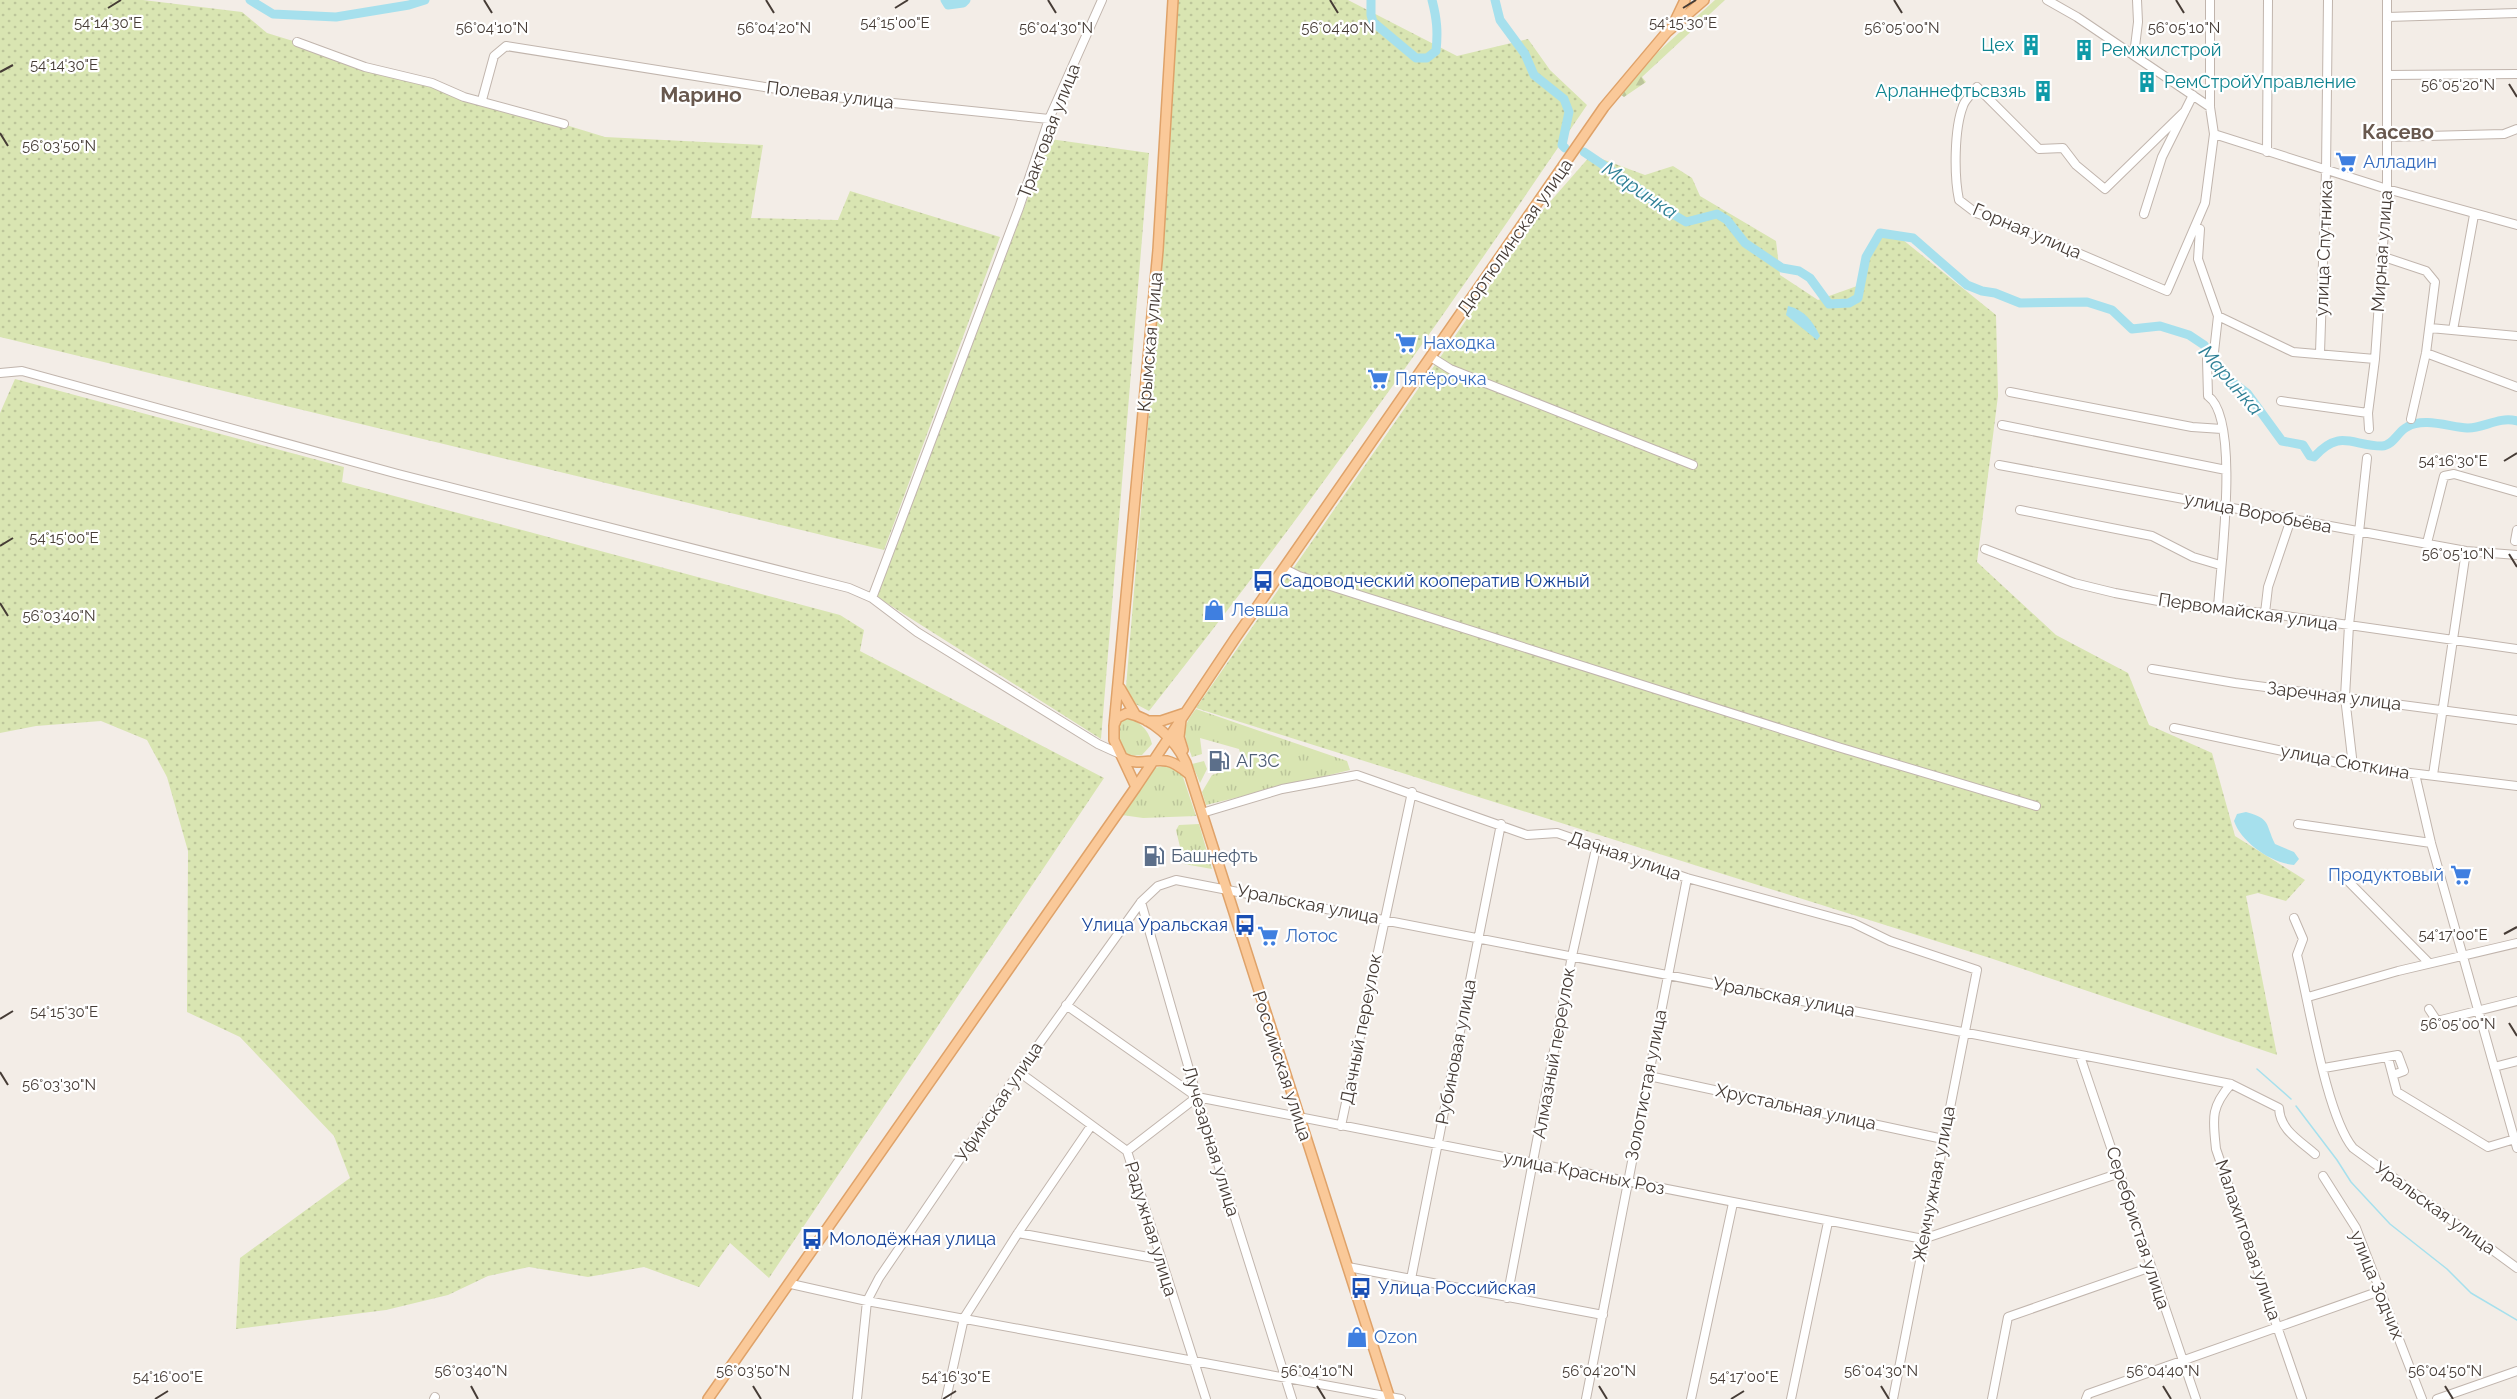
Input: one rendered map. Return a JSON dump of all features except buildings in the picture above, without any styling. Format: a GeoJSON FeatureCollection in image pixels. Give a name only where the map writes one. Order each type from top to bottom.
{"type":"FeatureCollection","features":[{"type":"Feature","properties":{"kind":"main road","name":"Крымская улица"},"geometry":{"type":"LineString","coordinates":[[1114,729],[1158,250],[1173,0]]}},
{"type":"Feature","properties":{"kind":"main road"},"geometry":{"type":"LineString","coordinates":[[1667,32],[1685,0]]}},
{"type":"Feature","properties":{"kind":"main road"},"geometry":{"type":"LineString","coordinates":[[1667,32],[1704,0]]}},
{"type":"Feature","properties":{"kind":"main road","name":"Дюртюлинская улица"},"geometry":{"type":"LineString","coordinates":[[1159,750],[1605,107],[1667,32]]}},
{"type":"Feature","properties":{"kind":"main road"},"geometry":{"type":"LineString","coordinates":[[1119,682],[1123,696],[1135,714],[1169,736]]}},
{"type":"Feature","properties":{"kind":"main road"},"geometry":{"type":"LineString","coordinates":[[1146,721],[1161,721],[1185,713]]}},
{"type":"Feature","properties":{"kind":"main road"},"geometry":{"type":"LineString","coordinates":[[1185,713],[1179,723],[1186,763]]}},
{"type":"Feature","properties":{"kind":"main road"},"geometry":{"type":"LineString","coordinates":[[1135,714],[1122,714],[1114,729],[1122,756],[1136,787]]}},
{"type":"Feature","properties":{"kind":"main road"},"geometry":{"type":"LineString","coordinates":[[708,1399],[791,1284],[1136,787],[1159,750],[1153,730],[1146,721]]}},
{"type":"Feature","properties":{"kind":"main road","name":"Российская улица"},"geometry":{"type":"LineString","coordinates":[[1169,736],[1186,763],[1390,1398]]}},
{"type":"Feature","properties":{"kind":"main road"},"geometry":{"type":"LineString","coordinates":[[1122,756],[1132,763],[1152,760],[1170,761],[1189,774]]}},
{"type":"Feature","properties":{"kind":"street","name":"Трактовая улица"},"geometry":{"type":"LineString","coordinates":[[873,598],[1011,230],[1049,119],[1102,0]]}},
{"type":"Feature","properties":{"kind":"street"},"geometry":{"type":"LineString","coordinates":[[2047,0],[2210,107]]}},
{"type":"Feature","properties":{"kind":"street"},"geometry":{"type":"LineString","coordinates":[[2134,55],[2137,0]]}},
{"type":"Feature","properties":{"kind":"street"},"geometry":{"type":"LineString","coordinates":[[2210,0],[2210,107],[2214,134],[2205,203],[2198,236],[2198,259],[2218,316],[2214,352]]}},
{"type":"Feature","properties":{"kind":"street"},"geometry":{"type":"LineString","coordinates":[[2267,152],[2268,0]]}},
{"type":"Feature","properties":{"kind":"street","name":"улица Спутника"},"geometry":{"type":"LineString","coordinates":[[2320,353],[2326,171],[2328,0]]}},
{"type":"Feature","properties":{"kind":"street","name":"Мирная улица"},"geometry":{"type":"LineString","coordinates":[[2369,429],[2368,413],[2375,359],[2387,189],[2387,0]]}},
{"type":"Feature","properties":{"kind":"street"},"geometry":{"type":"LineString","coordinates":[[2387,17],[2517,13]]}},
{"type":"Feature","properties":{"kind":"street"},"geometry":{"type":"LineString","coordinates":[[297,42],[365,67],[432,83],[464,97],[564,124]]}},
{"type":"Feature","properties":{"kind":"street","name":"Полевая улица"},"geometry":{"type":"LineString","coordinates":[[482,100],[494,56],[506,46],[815,95],[1049,119]]}},
{"type":"Feature","properties":{"kind":"street"},"geometry":{"type":"LineString","coordinates":[[2387,75],[2517,74]]}},
{"type":"Feature","properties":{"kind":"street","name":"Горная улица"},"geometry":{"type":"LineString","coordinates":[[2185,111],[2105,189],[2076,165],[2063,148],[2039,149],[1977,87],[1963,105],[1959,123],[1955,181],[1959,200],[1976,213],[2017,227],[2167,291],[2194,235],[2205,203]]}},
{"type":"Feature","properties":{"kind":"street"},"geometry":{"type":"LineString","coordinates":[[2144,214],[2162,157],[2193,95]]}},
{"type":"Feature","properties":{"kind":"street"},"geometry":{"type":"LineString","coordinates":[[2388,137],[2504,134],[2517,129]]}},
{"type":"Feature","properties":{"kind":"street"},"geometry":{"type":"LineString","coordinates":[[2214,134],[2326,171],[2474,215],[2517,225]]}},
{"type":"Feature","properties":{"kind":"street"},"geometry":{"type":"LineString","coordinates":[[2453,330],[2474,215]]}},
{"type":"Feature","properties":{"kind":"street"},"geometry":{"type":"LineString","coordinates":[[2381,256],[2426,271],[2435,282],[2426,353],[2411,419]]}},
{"type":"Feature","properties":{"kind":"street"},"geometry":{"type":"LineString","coordinates":[[2218,316],[2293,352],[2375,359]]}},
{"type":"Feature","properties":{"kind":"street"},"geometry":{"type":"LineString","coordinates":[[2430,328],[2517,336]]}},
{"type":"Feature","properties":{"kind":"street"},"geometry":{"type":"LineString","coordinates":[[2426,353],[2517,387]]}},
{"type":"Feature","properties":{"kind":"street"},"geometry":{"type":"LineString","coordinates":[[1431,357],[1450,369],[1693,465]]}},
{"type":"Feature","properties":{"kind":"street"},"geometry":{"type":"LineString","coordinates":[[2207,359],[2208,396],[2214,400],[2222,429],[2226,470],[2227,507],[2220,565],[2218,608]]}},
{"type":"Feature","properties":{"kind":"street"},"geometry":{"type":"LineString","coordinates":[[0,373],[14,370],[31,373],[398,474],[849,588],[873,598],[917,632],[1098,744],[1122,756]]}},
{"type":"Feature","properties":{"kind":"street"},"geometry":{"type":"LineString","coordinates":[[2010,392],[2192,427],[2222,429]]}},
{"type":"Feature","properties":{"kind":"street"},"geometry":{"type":"LineString","coordinates":[[2281,401],[2368,413]]}},
{"type":"Feature","properties":{"kind":"street"},"geometry":{"type":"LineString","coordinates":[[2002,425],[2226,470]]}},
{"type":"Feature","properties":{"kind":"street"},"geometry":{"type":"LineString","coordinates":[[2353,766],[2345,697],[2349,626],[2367,458]]}},
{"type":"Feature","properties":{"kind":"street","name":"улица Воробьёва"},"geometry":{"type":"LineString","coordinates":[[1999,465],[2466,551],[2517,555]]}},
{"type":"Feature","properties":{"kind":"street"},"geometry":{"type":"LineString","coordinates":[[2427,543],[2444,476],[2454,474],[2517,492]]}},
{"type":"Feature","properties":{"kind":"street"},"geometry":{"type":"LineString","coordinates":[[2020,510],[2152,536],[2193,556],[2220,565]]}},
{"type":"Feature","properties":{"kind":"street"},"geometry":{"type":"LineString","coordinates":[[2265,613],[2268,587],[2291,519]]}},
{"type":"Feature","properties":{"kind":"street"},"geometry":{"type":"LineString","coordinates":[[2515,541],[2517,530]]}},
{"type":"Feature","properties":{"kind":"street","name":"Первомайская улица"},"geometry":{"type":"LineString","coordinates":[[1985,549],[2074,583],[2192,607],[2265,613],[2517,649]]}},
{"type":"Feature","properties":{"kind":"street"},"geometry":{"type":"LineString","coordinates":[[2433,775],[2466,551]]}},
{"type":"Feature","properties":{"kind":"street"},"geometry":{"type":"LineString","coordinates":[[1285,569],[1299,576],[1601,673],[2036,806]]}},
{"type":"Feature","properties":{"kind":"street","name":"Заречная улица"},"geometry":{"type":"LineString","coordinates":[[2152,669],[2517,720]]}},
{"type":"Feature","properties":{"kind":"street","name":"улица Сюткина"},"geometry":{"type":"LineString","coordinates":[[2174,728],[2353,766],[2517,786]]}},
{"type":"Feature","properties":{"kind":"street"},"geometry":{"type":"LineString","coordinates":[[1098,744],[1114,729]]}},
{"type":"Feature","properties":{"kind":"street"},"geometry":{"type":"LineString","coordinates":[[2415,774],[2431,843],[2464,954],[2476,1011],[2514,1123],[2517,1148]]}},
{"type":"Feature","properties":{"kind":"street","name":"Дачная улица"},"geometry":{"type":"LineString","coordinates":[[1202,813],[1282,789],[1357,775],[1412,792],[1527,835],[1557,833],[1597,844],[1687,878],[1854,923],[1890,941],[1977,970]]}},
{"type":"Feature","properties":{"kind":"street","name":"Дачный переулок"},"geometry":{"type":"LineString","coordinates":[[1341,1126],[1383,918],[1412,792]]}},
{"type":"Feature","properties":{"kind":"street","name":"Рубиновая улица"},"geometry":{"type":"LineString","coordinates":[[1411,1279],[1501,824]]}},
{"type":"Feature","properties":{"kind":"street"},"geometry":{"type":"LineString","coordinates":[[2298,824],[2431,843]]}},
{"type":"Feature","properties":{"kind":"street","name":"Алмазный переулок"},"geometry":{"type":"LineString","coordinates":[[1507,1298],[1572,956],[1597,844]]}},
{"type":"Feature","properties":{"kind":"street","name":"Золотистая улица"},"geometry":{"type":"LineString","coordinates":[[1586,1399],[1687,878]]}},
{"type":"Feature","properties":{"kind":"street","name":"Уфимская улица"},"geometry":{"type":"LineString","coordinates":[[857,1399],[867,1301],[879,1278],[1066,1005],[1141,902],[1158,886],[1176,880],[1225,889]]}},
{"type":"Feature","properties":{"kind":"street"},"geometry":{"type":"LineString","coordinates":[[2348,880],[2429,963]]}},
{"type":"Feature","properties":{"kind":"street","name":"Уральская улица"},"geometry":{"type":"LineString","coordinates":[[1225,889],[2231,1084],[2279,1107],[2280,1118],[2287,1131],[2315,1154]]}},
{"type":"Feature","properties":{"kind":"street","name":"Лучезарная улица"},"geometry":{"type":"LineString","coordinates":[[1141,902],[1197,1097],[1292,1399]]}},
{"type":"Feature","properties":{"kind":"street"},"geometry":{"type":"LineString","coordinates":[[2294,918],[2303,939],[2297,955],[2324,1068],[2398,1055],[2404,1071],[2393,1075],[2397,1092],[2488,1147],[2515,1139]]}},
{"type":"Feature","properties":{"kind":"street"},"geometry":{"type":"LineString","coordinates":[[2308,997],[2429,963],[2517,943]]}},
{"type":"Feature","properties":{"kind":"street","name":"Жемчужная улица"},"geometry":{"type":"LineString","coordinates":[[1893,1399],[1977,970]]}},
{"type":"Feature","properties":{"kind":"street"},"geometry":{"type":"LineString","coordinates":[[2429,1009],[2437,1022],[2517,1001]]}},
{"type":"Feature","properties":{"kind":"street","name":"улица Красных Роз"},"geometry":{"type":"LineString","coordinates":[[1066,1005],[1197,1097],[1438,1146],[1627,1179],[1733,1203],[1923,1239],[2120,1173]]}},
{"type":"Feature","properties":{"kind":"street","name":"Серебристая улица"},"geometry":{"type":"LineString","coordinates":[[2080,1056],[2196,1399]]}},
{"type":"Feature","properties":{"kind":"street"},"geometry":{"type":"LineString","coordinates":[[2494,1067],[2517,1061]]}},
{"type":"Feature","properties":{"kind":"street","name":"Уральская улица"},"geometry":{"type":"LineString","coordinates":[[2324,1068],[2344,1137],[2353,1148],[2517,1269]]}},
{"type":"Feature","properties":{"kind":"street","name":"Радужная улица"},"geometry":{"type":"LineString","coordinates":[[1019,1072],[1127,1151],[1159,1259],[1206,1399]]}},
{"type":"Feature","properties":{"kind":"street","name":"Хрустальная улица"},"geometry":{"type":"LineString","coordinates":[[1648,1076],[1943,1139]]}},
{"type":"Feature","properties":{"kind":"street","name":"Малахитовая улица"},"geometry":{"type":"LineString","coordinates":[[2231,1084],[2217,1099],[2213,1121],[2216,1149],[2302,1399]]}},
{"type":"Feature","properties":{"kind":"street"},"geometry":{"type":"LineString","coordinates":[[1127,1151],[1197,1097]]}},
{"type":"Feature","properties":{"kind":"street"},"geometry":{"type":"LineString","coordinates":[[946,1399],[964,1318],[1018,1233],[1091,1126]]}},
{"type":"Feature","properties":{"kind":"street","name":"улица Зодчих"},"geometry":{"type":"LineString","coordinates":[[2323,1176],[2356,1228],[2422,1399]]}},
{"type":"Feature","properties":{"kind":"street"},"geometry":{"type":"LineString","coordinates":[[1691,1399],[1733,1203]]}},
{"type":"Feature","properties":{"kind":"street"},"geometry":{"type":"LineString","coordinates":[[1791,1399],[1828,1222]]}},
{"type":"Feature","properties":{"kind":"street"},"geometry":{"type":"LineString","coordinates":[[1018,1233],[1159,1259]]}},
{"type":"Feature","properties":{"kind":"street"},"geometry":{"type":"LineString","coordinates":[[1348,1267],[1603,1315]]}},
{"type":"Feature","properties":{"kind":"street"},"geometry":{"type":"LineString","coordinates":[[1992,1399],[2008,1317],[2151,1267]]}},
{"type":"Feature","properties":{"kind":"street"},"geometry":{"type":"LineString","coordinates":[[791,1284],[867,1301],[1401,1399]]}},
{"type":"Feature","properties":{"kind":"street"},"geometry":{"type":"LineString","coordinates":[[2086,1399],[2088,1394],[2380,1291]]}},
{"type":"Feature","properties":{"kind":"street"},"geometry":{"type":"LineString","coordinates":[[2437,1399],[2517,1371]]}},
{"type":"Feature","properties":{"kind":"street"},"geometry":{"type":"LineString","coordinates":[[2471,1389],[2474,1399]]}},
{"type":"Feature","properties":{"kind":"green space"},"geometry":{"type":"Polygon","coordinates":[[[0,0],[143,0],[242,12],[267,33],[605,137],[763,145],[751,218],[838,220],[850,191],[1000,237],[884,550],[0,337],[0,0]]]}},
{"type":"Feature","properties":{"kind":"green space"},"geometry":{"type":"Polygon","coordinates":[[[1172,0],[1348,0],[1457,56],[1528,39],[1550,70],[1587,105],[1374,412],[1263,563],[1149,711],[1128,700],[1126,687],[1168,185],[1172,0]]]}},
{"type":"Feature","properties":{"kind":"green space"},"geometry":{"type":"Polygon","coordinates":[[[1715,0],[1725,0],[1642,77],[1646,82],[1624,97],[1621,95],[1658,52],[1715,0]]]}},
{"type":"Feature","properties":{"kind":"green space"},"geometry":{"type":"Polygon","coordinates":[[[1050,139],[1149,153],[1101,739],[877,597],[1050,139]]]}},
{"type":"Feature","properties":{"kind":"green space"},"geometry":{"type":"Polygon","coordinates":[[[1591,155],[1645,175],[1673,166],[1692,178],[1700,196],[1776,241],[1780,275],[1818,300],[1857,286],[1860,266],[1866,252],[1875,242],[1892,231],[1996,315],[1998,396],[1977,562],[2056,635],[2128,673],[2149,725],[2212,753],[2235,836],[2305,880],[2286,901],[2258,893],[2246,896],[2277,1055],[1990,958],[1196,708],[1542,211],[1591,155]]]}},
{"type":"Feature","properties":{"kind":"green space"},"geometry":{"type":"Polygon","coordinates":[[[15,379],[344,467],[342,482],[840,615],[864,630],[860,651],[1104,778],[769,1278],[730,1243],[699,1287],[644,1267],[588,1277],[529,1267],[488,1276],[448,1295],[386,1310],[236,1329],[240,1258],[350,1178],[334,1136],[240,1037],[187,1012],[188,851],[167,777],[147,740],[101,721],[36,726],[0,733],[0,413],[15,379]]]}},
{"type":"Feature","properties":{"kind":"green space"},"geometry":{"type":"Polygon","coordinates":[[[1196,709],[1347,761],[1350,770],[1206,805],[1202,792],[1212,775],[1244,765],[1239,749],[1200,738],[1202,754],[1192,757],[1185,732],[1196,709]]]}},
{"type":"Feature","properties":{"kind":"green space"},"geometry":{"type":"Polygon","coordinates":[[[1122,718],[1137,722],[1148,733],[1152,744],[1142,755],[1129,756],[1117,742],[1117,722],[1122,718]]]}},
{"type":"Feature","properties":{"kind":"green space"},"geometry":{"type":"Polygon","coordinates":[[[1204,761],[1207,769],[1200,783],[1192,764],[1204,761]]]}},
{"type":"Feature","properties":{"kind":"green space"},"geometry":{"type":"Polygon","coordinates":[[[1169,765],[1182,774],[1196,816],[1143,818],[1122,815],[1154,768],[1169,765]]]}},
{"type":"Feature","properties":{"kind":"green space"},"geometry":{"type":"Polygon","coordinates":[[[1199,824],[1212,869],[1184,864],[1176,830],[1179,825],[1199,824]]]}},
{"type":"Feature","properties":{"kind":"water"},"geometry":{"type":"Polygon","coordinates":[[[1788,306],[1808,317],[1820,336],[1817,340],[1786,315],[1788,306]]]}},
{"type":"Feature","properties":{"kind":"water"},"geometry":{"type":"Polygon","coordinates":[[[2246,812],[2264,820],[2275,844],[2294,852],[2299,859],[2294,865],[2267,856],[2250,844],[2234,821],[2237,814],[2246,812]]]}},
{"type":"Feature","properties":{"kind":"waterway","name":"Маринка"},"geometry":{"type":"LineString","coordinates":[[250,0],[273,14],[336,17],[409,5],[425,0]]}},
{"type":"Feature","properties":{"kind":"waterway","name":"Маринка"},"geometry":{"type":"LineString","coordinates":[[945,0],[948,5],[963,3],[966,0]]}},
{"type":"Feature","properties":{"kind":"waterway","name":"Маринка"},"geometry":{"type":"LineString","coordinates":[[1371,0],[1373,22],[1416,58],[1427,58],[1436,51],[1437,26],[1432,0]]}},
{"type":"Feature","properties":{"kind":"waterway","name":"Маринка"},"geometry":{"type":"LineString","coordinates":[[1495,0],[1500,20],[1525,54],[1534,75],[1564,99],[1569,112],[1562,145],[1565,148]]}},
{"type":"Feature","properties":{"kind":"waterway","name":"Маринка"},"geometry":{"type":"LineString","coordinates":[[1584,152],[1642,191],[1656,204],[1686,222],[1717,214],[1727,220],[1745,243],[1782,268],[1799,271],[1810,278],[1829,304],[1849,303],[1858,298],[1866,257],[1880,233],[1913,238],[1967,285],[1982,291],[1995,293],[2020,303],[2087,302],[2112,310],[2132,329],[2160,326],[2189,335],[2204,345],[2223,375],[2247,393],[2282,441],[2303,445],[2310,456],[2314,457],[2323,448],[2339,441],[2386,445],[2413,424],[2437,423],[2473,428],[2503,420],[2517,421]]}},
{"type":"Feature","properties":{"kind":"waterway"},"geometry":{"type":"LineString","coordinates":[[2257,1069],[2291,1099]]}},
{"type":"Feature","properties":{"kind":"waterway"},"geometry":{"type":"LineString","coordinates":[[2296,1106],[2351,1182],[2390,1224],[2447,1269],[2471,1293],[2517,1320]]}},
{"type":"Feature","properties":{"kind":"place","name":"Цех"},"geometry":{"type":"Point","coordinates":[2031,45]}},
{"type":"Feature","properties":{"kind":"place","name":"Ремжилстрой"},"geometry":{"type":"Point","coordinates":[2084,50]}},
{"type":"Feature","properties":{"kind":"place","name":"РемСтройУправление"},"geometry":{"type":"Point","coordinates":[2147,82]}},
{"type":"Feature","properties":{"kind":"place","name":"Арланнефтьсвзяь"},"geometry":{"type":"Point","coordinates":[2043,91]}},
{"type":"Feature","properties":{"kind":"place","name":"Алладин"},"geometry":{"type":"Point","coordinates":[2346,162]}},
{"type":"Feature","properties":{"kind":"place","name":"Находка"},"geometry":{"type":"Point","coordinates":[1406,343]}},
{"type":"Feature","properties":{"kind":"place","name":"Пятёрочка"},"geometry":{"type":"Point","coordinates":[1378,379]}},
{"type":"Feature","properties":{"kind":"place","name":"Садоводческий кооператив Южный"},"geometry":{"type":"Point","coordinates":[1263,581]}},
{"type":"Feature","properties":{"kind":"place","name":"Левша"},"geometry":{"type":"Point","coordinates":[1214,610]}},
{"type":"Feature","properties":{"kind":"place","name":"АГЗС"},"geometry":{"type":"Point","coordinates":[1219,761]}},
{"type":"Feature","properties":{"kind":"place","name":"Башнефть"},"geometry":{"type":"Point","coordinates":[1154,856]}},
{"type":"Feature","properties":{"kind":"place","name":"Продуктовый"},"geometry":{"type":"Point","coordinates":[2461,875]}},
{"type":"Feature","properties":{"kind":"place","name":"Улица Уральская"},"geometry":{"type":"Point","coordinates":[1245,925]}},
{"type":"Feature","properties":{"kind":"place","name":"Лотос"},"geometry":{"type":"Point","coordinates":[1268,936]}},
{"type":"Feature","properties":{"kind":"place","name":"Молодёжная улица"},"geometry":{"type":"Point","coordinates":[812,1239]}},
{"type":"Feature","properties":{"kind":"place","name":"Улица Российская"},"geometry":{"type":"Point","coordinates":[1361,1288]}},
{"type":"Feature","properties":{"kind":"place","name":"Ozon"},"geometry":{"type":"Point","coordinates":[1357,1337]}},
{"type":"Feature","properties":{"kind":"district","name":"Марино"},"geometry":{"type":"Point","coordinates":[701,95]}},
{"type":"Feature","properties":{"kind":"district","name":"Касево"},"geometry":{"type":"Point","coordinates":[2398,132]}}]}
